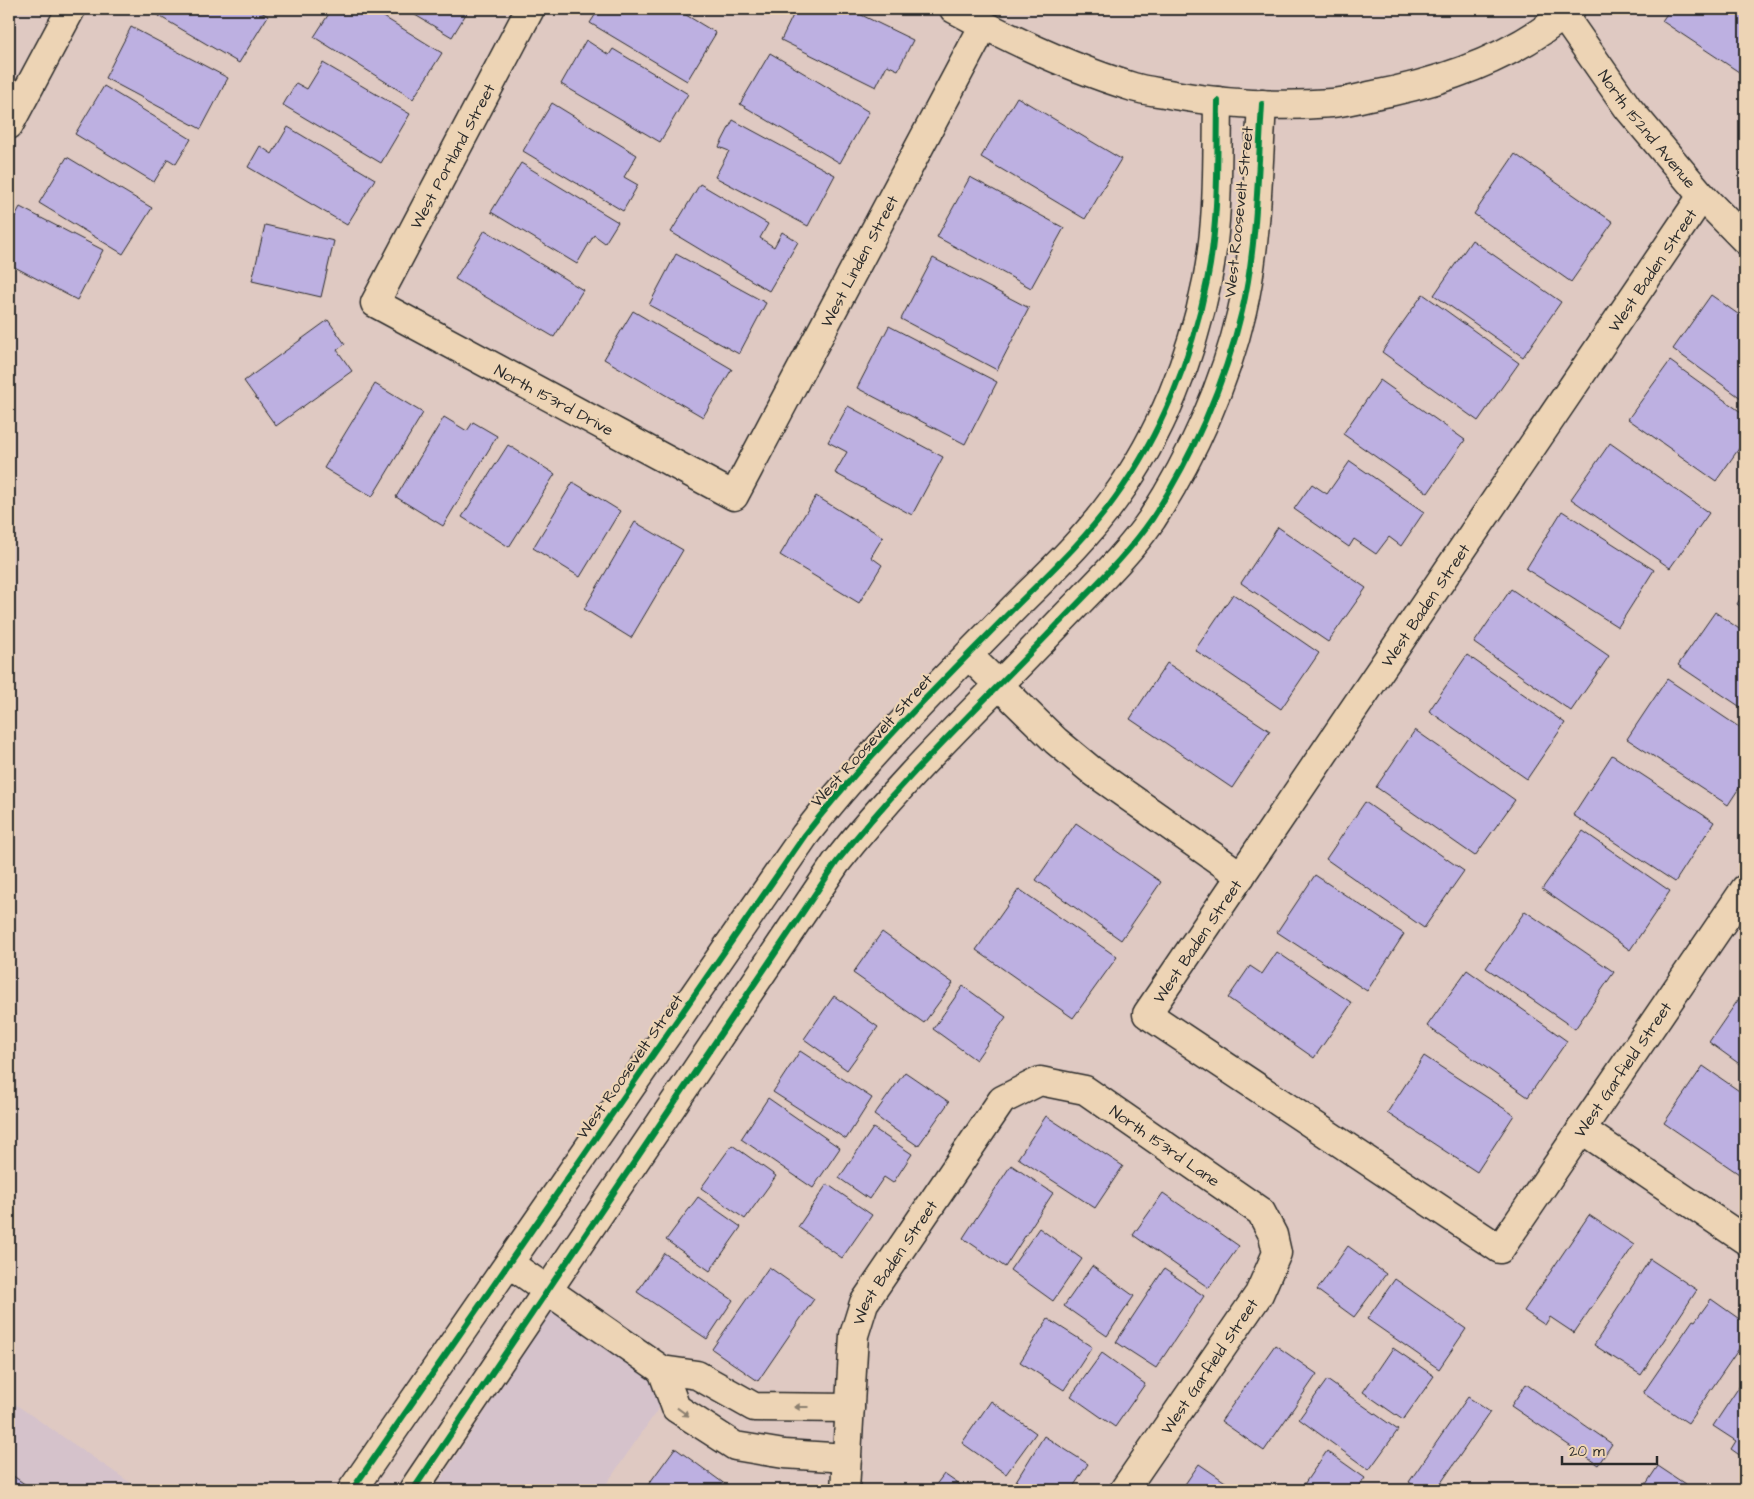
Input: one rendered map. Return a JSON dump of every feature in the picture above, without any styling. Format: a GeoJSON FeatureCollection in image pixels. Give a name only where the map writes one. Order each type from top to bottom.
{"type":"FeatureCollection","features":[{"type":"Feature","properties":{"kind":"street"},"geometry":{"type":"LineString","coordinates":[[9,125],[71,9]]}},
{"type":"Feature","properties":{"kind":"street","name":"West Portland Street"},"geometry":{"type":"LineString","coordinates":[[375,302],[530,9]]}},
{"type":"Feature","properties":{"kind":"street","name":"West Roosevelt Street"},"geometry":{"type":"LineString","coordinates":[[954,9],[1078,69],[1135,88],[1218,101],[1262,104],[1333,103],[1411,89],[1462,71],[1506,51],[1565,11]]}},
{"type":"Feature","properties":{"kind":"street","name":"North 152nd Avenue"},"geometry":{"type":"LineString","coordinates":[[1565,11],[1628,108],[1702,196],[1745,240]]}},
{"type":"Feature","properties":{"kind":"street","name":"West Linden Street"},"geometry":{"type":"LineString","coordinates":[[734,496],[984,25]]}},
{"type":"Feature","properties":{"kind":"street","name":"West Roosevelt Street"},"geometry":{"type":"LineString","coordinates":[[352,1490],[806,835],[854,775],[1093,527],[1133,470],[1167,406],[1184,366],[1209,271],[1216,191],[1218,101]]}},
{"type":"Feature","properties":{"kind":"street","name":"West Roosevelt Street"},"geometry":{"type":"LineString","coordinates":[[413,1490],[836,863],[902,784],[1000,686],[1130,547],[1151,520],[1188,456],[1219,384],[1242,311],[1250,263],[1262,104]]}},
{"type":"Feature","properties":{"kind":"street","name":"West Baden Street"},"geometry":{"type":"LineString","coordinates":[[1500,1249],[1147,1014],[1702,196]]}},
{"type":"Feature","properties":{"kind":"street","name":"North 153rd Drive"},"geometry":{"type":"LineString","coordinates":[[375,302],[734,496]]}},
{"type":"Feature","properties":{"kind":"street"},"geometry":{"type":"LineString","coordinates":[[968,655],[1056,741],[1091,770],[1241,876]]}},
{"type":"Feature","properties":{"kind":"street","name":"West Garfield Street"},"geometry":{"type":"LineString","coordinates":[[1500,1249],[1745,888]]}},
{"type":"Feature","properties":{"kind":"street","name":"West Baden Street"},"geometry":{"type":"LineString","coordinates":[[845,1490],[854,1335],[864,1303],[1002,1100],[1040,1081]]}},
{"type":"Feature","properties":{"kind":"street","name":"North 153rd Lane"},"geometry":{"type":"LineString","coordinates":[[1040,1081],[1085,1090],[1261,1212],[1273,1235]]}},
{"type":"Feature","properties":{"kind":"street"},"geometry":{"type":"LineString","coordinates":[[1581,1129],[1745,1240]]}},
{"type":"Feature","properties":{"kind":"street","name":"West Garfield Street"},"geometry":{"type":"LineString","coordinates":[[1124,1490],[1259,1294],[1277,1253],[1273,1235]]}},
{"type":"Feature","properties":{"kind":"street"},"geometry":{"type":"LineString","coordinates":[[510,1264],[662,1370],[697,1375],[754,1406],[850,1408]]}},
{"type":"Feature","properties":{"kind":"street"},"geometry":{"type":"LineString","coordinates":[[662,1370],[676,1408],[735,1446],[755,1450],[847,1458]]}},
{"type":"Feature","properties":{"kind":"street"},"geometry":{"type":"LineString","coordinates":[[755,1450],[762,1407]]}},
{"type":"Feature","properties":{"kind":"shaded area"},"geometry":{"type":"Polygon","coordinates":[[[557,1302],[677,1382],[602,1490],[434,1490],[557,1302]]]}},
{"type":"Feature","properties":{"kind":"shaded area"},"geometry":{"type":"Polygon","coordinates":[[[9,1400],[141,1490],[9,1490],[9,1400]]]}},
{"type":"Feature","properties":{"kind":"building"},"geometry":{"type":"Polygon","coordinates":[[[147,9],[256,9],[268,16],[239,63],[147,9]]]}},
{"type":"Feature","properties":{"kind":"building"},"geometry":{"type":"Polygon","coordinates":[[[332,9],[371,9],[442,53],[413,99],[314,37],[332,9]]]}},
{"type":"Feature","properties":{"kind":"building"},"geometry":{"type":"Polygon","coordinates":[[[405,9],[469,9],[452,37],[405,9]]]}},
{"type":"Feature","properties":{"kind":"building"},"geometry":{"type":"Polygon","coordinates":[[[599,9],[676,9],[716,33],[687,81],[590,23],[599,9]]]}},
{"type":"Feature","properties":{"kind":"building"},"geometry":{"type":"Polygon","coordinates":[[[796,9],[849,9],[913,40],[898,70],[887,65],[876,87],[781,40],[796,9]]]}},
{"type":"Feature","properties":{"kind":"building"},"geometry":{"type":"Polygon","coordinates":[[[1670,9],[1745,9],[1745,76],[1662,21],[1670,9]]]}},
{"type":"Feature","properties":{"kind":"building"},"geometry":{"type":"Polygon","coordinates":[[[131,27],[228,78],[201,129],[105,78],[131,27]]]}},
{"type":"Feature","properties":{"kind":"building"},"geometry":{"type":"Polygon","coordinates":[[[586,40],[609,55],[613,49],[688,94],[660,142],[561,84],[586,40]]]}},
{"type":"Feature","properties":{"kind":"building"},"geometry":{"type":"Polygon","coordinates":[[[770,53],[869,112],[840,163],[740,104],[770,53]]]}},
{"type":"Feature","properties":{"kind":"building"},"geometry":{"type":"Polygon","coordinates":[[[323,63],[410,114],[381,163],[283,105],[296,83],[307,89],[323,63]]]}},
{"type":"Feature","properties":{"kind":"building"},"geometry":{"type":"Polygon","coordinates":[[[104,86],[191,139],[176,164],[168,159],[154,182],[75,134],[104,86]]]}},
{"type":"Feature","properties":{"kind":"building"},"geometry":{"type":"Polygon","coordinates":[[[1017,97],[1121,159],[1085,219],[981,157],[1017,97]]]}},
{"type":"Feature","properties":{"kind":"building"},"geometry":{"type":"Polygon","coordinates":[[[552,103],[637,155],[624,177],[638,185],[623,211],[523,151],[552,103]]]}},
{"type":"Feature","properties":{"kind":"building"},"geometry":{"type":"Polygon","coordinates":[[[733,120],[835,175],[808,226],[715,177],[729,151],[719,147],[733,120]]]}},
{"type":"Feature","properties":{"kind":"building"},"geometry":{"type":"Polygon","coordinates":[[[288,127],[375,179],[347,225],[248,167],[260,146],[272,154],[288,127]]]}},
{"type":"Feature","properties":{"kind":"building"},"geometry":{"type":"Polygon","coordinates":[[[1515,154],[1613,222],[1571,282],[1474,214],[1515,154]]]}},
{"type":"Feature","properties":{"kind":"building"},"geometry":{"type":"Polygon","coordinates":[[[67,157],[152,208],[123,254],[39,203],[67,157]]]}},
{"type":"Feature","properties":{"kind":"building"},"geometry":{"type":"Polygon","coordinates":[[[521,163],[618,222],[605,243],[594,235],[577,264],[491,212],[521,163]]]}},
{"type":"Feature","properties":{"kind":"building"},"geometry":{"type":"Polygon","coordinates":[[[970,177],[1064,228],[1031,288],[937,237],[970,177]]]}},
{"type":"Feature","properties":{"kind":"building"},"geometry":{"type":"Polygon","coordinates":[[[700,184],[768,224],[760,238],[774,247],[782,232],[798,242],[769,291],[671,232],[700,184]]]}},
{"type":"Feature","properties":{"kind":"building"},"geometry":{"type":"Polygon","coordinates":[[[20,207],[103,250],[77,300],[9,264],[9,246],[13,238],[9,235],[9,227],[20,207]]]}},
{"type":"Feature","properties":{"kind":"building"},"geometry":{"type":"Polygon","coordinates":[[[265,225],[334,241],[321,297],[252,281],[265,225]]]}},
{"type":"Feature","properties":{"kind":"building"},"geometry":{"type":"Polygon","coordinates":[[[485,230],[583,290],[554,337],[455,279],[485,230]]]}},
{"type":"Feature","properties":{"kind":"building"},"geometry":{"type":"Polygon","coordinates":[[[1472,240],[1561,302],[1523,357],[1434,295],[1472,240]]]}},
{"type":"Feature","properties":{"kind":"building"},"geometry":{"type":"Polygon","coordinates":[[[676,254],[766,303],[739,354],[649,305],[676,254]]]}},
{"type":"Feature","properties":{"kind":"building"},"geometry":{"type":"Polygon","coordinates":[[[933,258],[1029,308],[997,370],[901,319],[933,258]]]}},
{"type":"Feature","properties":{"kind":"building"},"geometry":{"type":"Polygon","coordinates":[[[1423,294],[1519,363],[1478,421],[1382,352],[1423,294]]]}},
{"type":"Feature","properties":{"kind":"building"},"geometry":{"type":"Polygon","coordinates":[[[1711,295],[1745,319],[1745,401],[1673,349],[1711,295]]]}},
{"type":"Feature","properties":{"kind":"building"},"geometry":{"type":"Polygon","coordinates":[[[633,311],[732,369],[703,417],[604,359],[633,311]]]}},
{"type":"Feature","properties":{"kind":"building"},"geometry":{"type":"Polygon","coordinates":[[[328,320],[345,344],[337,350],[352,371],[276,426],[244,381],[328,320]]]}},
{"type":"Feature","properties":{"kind":"building"},"geometry":{"type":"Polygon","coordinates":[[[889,326],[997,382],[965,444],[857,388],[889,326]]]}},
{"type":"Feature","properties":{"kind":"building"},"geometry":{"type":"Polygon","coordinates":[[[1670,361],[1745,415],[1745,440],[1716,481],[1628,419],[1670,361]]]}},
{"type":"Feature","properties":{"kind":"building"},"geometry":{"type":"Polygon","coordinates":[[[1380,380],[1465,440],[1428,493],[1343,434],[1380,380]]]}},
{"type":"Feature","properties":{"kind":"building"},"geometry":{"type":"Polygon","coordinates":[[[375,384],[423,413],[372,497],[324,468],[375,384]]]}},
{"type":"Feature","properties":{"kind":"building"},"geometry":{"type":"Polygon","coordinates":[[[848,406],[943,457],[912,515],[835,473],[847,452],[828,442],[848,406]]]}},
{"type":"Feature","properties":{"kind":"building"},"geometry":{"type":"Polygon","coordinates":[[[444,417],[467,431],[473,422],[497,436],[443,526],[396,497],[444,417]]]}},
{"type":"Feature","properties":{"kind":"building"},"geometry":{"type":"Polygon","coordinates":[[[1610,443],[1709,513],[1670,568],[1571,499],[1610,443]]]}},
{"type":"Feature","properties":{"kind":"building"},"geometry":{"type":"Polygon","coordinates":[[[508,445],[555,474],[509,547],[462,517],[508,445]]]}},
{"type":"Feature","properties":{"kind":"building"},"geometry":{"type":"Polygon","coordinates":[[[1350,461],[1424,512],[1401,546],[1389,537],[1376,554],[1354,539],[1349,547],[1294,509],[1312,484],[1327,494],[1350,461]]]}},
{"type":"Feature","properties":{"kind":"building"},"geometry":{"type":"Polygon","coordinates":[[[573,482],[620,511],[580,577],[533,548],[573,482]]]}},
{"type":"Feature","properties":{"kind":"building"},"geometry":{"type":"Polygon","coordinates":[[[816,496],[883,537],[871,557],[882,565],[859,603],[780,555],[816,496]]]}},
{"type":"Feature","properties":{"kind":"building"},"geometry":{"type":"Polygon","coordinates":[[[1562,511],[1654,570],[1618,627],[1526,569],[1562,511]]]}},
{"type":"Feature","properties":{"kind":"building"},"geometry":{"type":"Polygon","coordinates":[[[635,522],[683,550],[631,638],[584,609],[635,522]]]}},
{"type":"Feature","properties":{"kind":"building"},"geometry":{"type":"Polygon","coordinates":[[[1278,527],[1366,588],[1328,642],[1241,583],[1278,527]]]}},
{"type":"Feature","properties":{"kind":"building"},"geometry":{"type":"Polygon","coordinates":[[[1511,589],[1609,656],[1571,711],[1474,643],[1511,589]]]}},
{"type":"Feature","properties":{"kind":"building"},"geometry":{"type":"Polygon","coordinates":[[[1745,591],[1745,610],[1737,604],[1745,591]]]}},
{"type":"Feature","properties":{"kind":"building"},"geometry":{"type":"Polygon","coordinates":[[[1233,594],[1319,653],[1281,709],[1195,650],[1233,594]]]}},
{"type":"Feature","properties":{"kind":"building"},"geometry":{"type":"Polygon","coordinates":[[[1715,612],[1745,633],[1745,710],[1678,665],[1715,612]]]}},
{"type":"Feature","properties":{"kind":"building"},"geometry":{"type":"Polygon","coordinates":[[[1467,655],[1565,723],[1527,779],[1429,711],[1467,655]]]}},
{"type":"Feature","properties":{"kind":"building"},"geometry":{"type":"Polygon","coordinates":[[[1167,663],[1270,731],[1232,788],[1130,719],[1167,663]]]}},
{"type":"Feature","properties":{"kind":"building"},"geometry":{"type":"Polygon","coordinates":[[[1667,679],[1745,731],[1745,779],[1728,805],[1627,739],[1667,679]]]}},
{"type":"Feature","properties":{"kind":"building"},"geometry":{"type":"Polygon","coordinates":[[[1415,730],[1515,800],[1475,856],[1376,787],[1415,730]]]}},
{"type":"Feature","properties":{"kind":"building"},"geometry":{"type":"Polygon","coordinates":[[[1612,755],[1714,822],[1675,882],[1573,815],[1612,755]]]}},
{"type":"Feature","properties":{"kind":"building"},"geometry":{"type":"Polygon","coordinates":[[[1365,802],[1464,871],[1424,928],[1326,859],[1365,802]]]}},
{"type":"Feature","properties":{"kind":"building"},"geometry":{"type":"Polygon","coordinates":[[[1076,823],[1161,882],[1121,940],[1036,880],[1076,823]]]}},
{"type":"Feature","properties":{"kind":"building"},"geometry":{"type":"Polygon","coordinates":[[[1583,831],[1670,891],[1630,950],[1542,889],[1583,831]]]}},
{"type":"Feature","properties":{"kind":"building"},"geometry":{"type":"Polygon","coordinates":[[[1315,875],[1404,934],[1367,991],[1277,932],[1315,875]]]}},
{"type":"Feature","properties":{"kind":"building"},"geometry":{"type":"Polygon","coordinates":[[[1019,889],[1117,957],[1073,1018],[976,950],[1019,889]]]}},
{"type":"Feature","properties":{"kind":"building"},"geometry":{"type":"Polygon","coordinates":[[[1525,911],[1614,972],[1575,1029],[1486,968],[1525,911]]]}},
{"type":"Feature","properties":{"kind":"building"},"geometry":{"type":"Polygon","coordinates":[[[882,932],[953,983],[924,1023],[853,973],[882,932]]]}},
{"type":"Feature","properties":{"kind":"building"},"geometry":{"type":"Polygon","coordinates":[[[1277,952],[1352,1003],[1314,1058],[1228,998],[1250,966],[1262,974],[1277,952]]]}},
{"type":"Feature","properties":{"kind":"building"},"geometry":{"type":"Polygon","coordinates":[[[1467,970],[1567,1041],[1528,1097],[1427,1026],[1467,970]]]}},
{"type":"Feature","properties":{"kind":"building"},"geometry":{"type":"Polygon","coordinates":[[[963,986],[1006,1017],[976,1060],[933,1029],[963,986]]]}},
{"type":"Feature","properties":{"kind":"building"},"geometry":{"type":"Polygon","coordinates":[[[1745,990],[1745,1068],[1709,1042],[1745,990]]]}},
{"type":"Feature","properties":{"kind":"building"},"geometry":{"type":"Polygon","coordinates":[[[834,996],[878,1027],[847,1070],[804,1039],[834,996]]]}},
{"type":"Feature","properties":{"kind":"building"},"geometry":{"type":"Polygon","coordinates":[[[800,1051],[872,1098],[846,1139],[773,1092],[800,1051]]]}},
{"type":"Feature","properties":{"kind":"building"},"geometry":{"type":"Polygon","coordinates":[[[1424,1056],[1514,1115],[1477,1172],[1387,1113],[1424,1056]]]}},
{"type":"Feature","properties":{"kind":"building"},"geometry":{"type":"Polygon","coordinates":[[[1703,1066],[1745,1095],[1745,1178],[1664,1123],[1703,1066]]]}},
{"type":"Feature","properties":{"kind":"building"},"geometry":{"type":"Polygon","coordinates":[[[905,1072],[949,1102],[918,1146],[874,1115],[905,1072]]]}},
{"type":"Feature","properties":{"kind":"building"},"geometry":{"type":"Polygon","coordinates":[[[768,1098],[840,1148],[813,1188],[741,1139],[768,1098]]]}},
{"type":"Feature","properties":{"kind":"building"},"geometry":{"type":"Polygon","coordinates":[[[1046,1116],[1123,1166],[1095,1208],[1018,1158],[1046,1116]]]}},
{"type":"Feature","properties":{"kind":"building"},"geometry":{"type":"Polygon","coordinates":[[[873,1128],[912,1154],[893,1183],[884,1177],[869,1199],[839,1178],[873,1128]]]}},
{"type":"Feature","properties":{"kind":"building"},"geometry":{"type":"Polygon","coordinates":[[[732,1145],[776,1176],[745,1219],[701,1188],[732,1145]]]}},
{"type":"Feature","properties":{"kind":"building"},"geometry":{"type":"Polygon","coordinates":[[[1011,1165],[1053,1193],[1005,1267],[963,1238],[1011,1165]]]}},
{"type":"Feature","properties":{"kind":"building"},"geometry":{"type":"Polygon","coordinates":[[[827,1184],[872,1215],[842,1258],[798,1227],[827,1184]]]}},
{"type":"Feature","properties":{"kind":"building"},"geometry":{"type":"Polygon","coordinates":[[[1163,1193],[1239,1246],[1209,1288],[1133,1235],[1163,1193]]]}},
{"type":"Feature","properties":{"kind":"building"},"geometry":{"type":"Polygon","coordinates":[[[698,1197],[741,1227],[710,1271],[666,1240],[698,1197]]]}},
{"type":"Feature","properties":{"kind":"building"},"geometry":{"type":"Polygon","coordinates":[[[1589,1215],[1634,1245],[1574,1333],[1550,1317],[1545,1325],[1524,1311],[1589,1215]]]}},
{"type":"Feature","properties":{"kind":"building"},"geometry":{"type":"Polygon","coordinates":[[[1039,1228],[1082,1259],[1053,1301],[1010,1270],[1039,1228]]]}},
{"type":"Feature","properties":{"kind":"building"},"geometry":{"type":"Polygon","coordinates":[[[1348,1246],[1386,1274],[1354,1317],[1317,1290],[1348,1246]]]}},
{"type":"Feature","properties":{"kind":"building"},"geometry":{"type":"Polygon","coordinates":[[[664,1253],[733,1300],[707,1339],[637,1292],[664,1253]]]}},
{"type":"Feature","properties":{"kind":"building"},"geometry":{"type":"Polygon","coordinates":[[[1650,1259],[1697,1290],[1641,1375],[1594,1345],[1650,1259]]]}},
{"type":"Feature","properties":{"kind":"building"},"geometry":{"type":"Polygon","coordinates":[[[1092,1266],[1134,1296],[1107,1336],[1064,1306],[1092,1266]]]}},
{"type":"Feature","properties":{"kind":"building"},"geometry":{"type":"Polygon","coordinates":[[[769,1267],[814,1299],[758,1381],[712,1349],[769,1267]]]}},
{"type":"Feature","properties":{"kind":"building"},"geometry":{"type":"Polygon","coordinates":[[[1164,1269],[1204,1296],[1156,1368],[1116,1342],[1164,1269]]]}},
{"type":"Feature","properties":{"kind":"building"},"geometry":{"type":"Polygon","coordinates":[[[1395,1279],[1466,1329],[1439,1369],[1367,1319],[1395,1279]]]}},
{"type":"Feature","properties":{"kind":"building"},"geometry":{"type":"Polygon","coordinates":[[[1711,1299],[1745,1323],[1745,1340],[1688,1423],[1643,1393],[1693,1320],[1695,1321],[1711,1299]]]}},
{"type":"Feature","properties":{"kind":"building"},"geometry":{"type":"Polygon","coordinates":[[[1048,1319],[1092,1347],[1064,1390],[1020,1362],[1048,1319]]]}},
{"type":"Feature","properties":{"kind":"building"},"geometry":{"type":"Polygon","coordinates":[[[1275,1345],[1317,1374],[1264,1451],[1221,1421],[1275,1345]]]}},
{"type":"Feature","properties":{"kind":"building"},"geometry":{"type":"Polygon","coordinates":[[[1393,1348],[1434,1376],[1403,1420],[1363,1392],[1393,1348]]]}},
{"type":"Feature","properties":{"kind":"building"},"geometry":{"type":"Polygon","coordinates":[[[1102,1353],[1145,1384],[1115,1427],[1071,1396],[1102,1353]]]}},
{"type":"Feature","properties":{"kind":"building"},"geometry":{"type":"Polygon","coordinates":[[[1745,1378],[1745,1459],[1731,1449],[1736,1441],[1713,1426],[1745,1378]]]}},
{"type":"Feature","properties":{"kind":"building"},"geometry":{"type":"Polygon","coordinates":[[[1327,1380],[1398,1430],[1369,1470],[1299,1419],[1327,1380]]]}},
{"type":"Feature","properties":{"kind":"building"},"geometry":{"type":"Polygon","coordinates":[[[1526,1384],[1612,1444],[1598,1465],[1511,1406],[1526,1384]]]}},
{"type":"Feature","properties":{"kind":"building"},"geometry":{"type":"Polygon","coordinates":[[[1468,1397],[1490,1412],[1436,1490],[1420,1490],[1409,1482],[1468,1397]]]}},
{"type":"Feature","properties":{"kind":"building"},"geometry":{"type":"Polygon","coordinates":[[[991,1401],[1036,1433],[1006,1474],[962,1443],[991,1401]]]}},
{"type":"Feature","properties":{"kind":"building"},"geometry":{"type":"Polygon","coordinates":[[[1044,1436],[1088,1464],[1071,1490],[1030,1490],[1016,1481],[1044,1436]]]}},
{"type":"Feature","properties":{"kind":"building"},"geometry":{"type":"Polygon","coordinates":[[[675,1448],[733,1490],[645,1489],[675,1448]]]}},
{"type":"Feature","properties":{"kind":"building"},"geometry":{"type":"Polygon","coordinates":[[[1327,1451],[1365,1478],[1357,1490],[1300,1490],[1327,1451]]]}},
{"type":"Feature","properties":{"kind":"building"},"geometry":{"type":"Polygon","coordinates":[[[1199,1464],[1237,1490],[1181,1490],[1199,1464]]]}},
{"type":"Feature","properties":{"kind":"building"},"geometry":{"type":"Polygon","coordinates":[[[1658,1466],[1694,1490],[1642,1490],[1658,1466]]]}},
{"type":"Feature","properties":{"kind":"building"},"geometry":{"type":"Polygon","coordinates":[[[9,1473],[33,1490],[9,1490],[9,1473]]]}},
{"type":"Feature","properties":{"kind":"building"},"geometry":{"type":"Polygon","coordinates":[[[944,1474],[967,1490],[932,1490],[944,1474]]]}},
{"type":"Feature","properties":{"kind":"cycle path"},"geometry":{"type":"LineString","coordinates":[[352,1490],[805,835],[853,777],[905,720],[1078,543],[1132,474],[1173,394],[1201,310],[1214,236],[1217,191],[1218,101]]}},
{"type":"Feature","properties":{"kind":"cycle path"},"geometry":{"type":"LineString","coordinates":[[413,1490],[836,863],[888,800],[916,770],[1119,560],[1142,533],[1167,495],[1194,445],[1217,393],[1242,311],[1254,235],[1262,104]]}}]}
